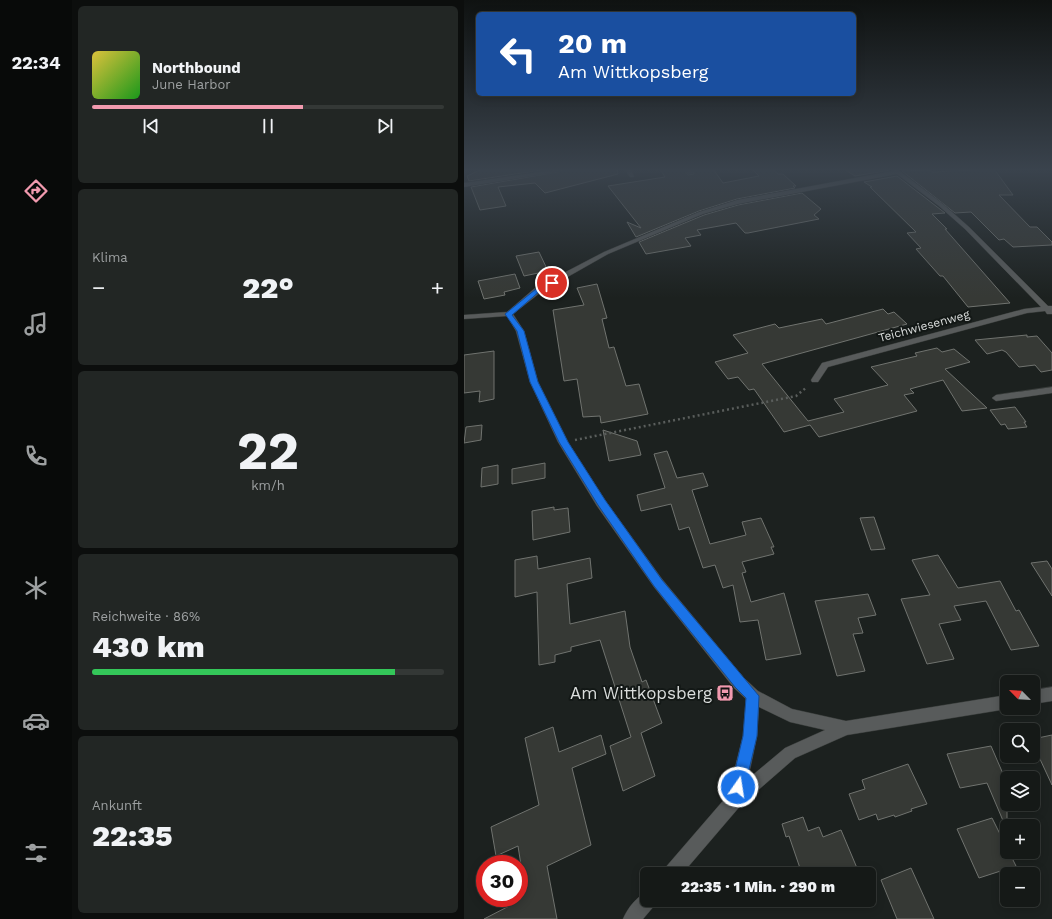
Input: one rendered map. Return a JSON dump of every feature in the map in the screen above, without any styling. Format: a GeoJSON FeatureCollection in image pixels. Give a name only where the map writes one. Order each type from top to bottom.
{"type":"FeatureCollection","features":[{"type":"Feature","properties":{"kind":"street"},"geometry":{"type":"LineString","coordinates":[[464,318],[509,314],[538,290],[606,253],[705,212]]}},
{"type":"Feature","properties":{"kind":"street"},"geometry":{"type":"LineString","coordinates":[[949,212],[1051,310]]}},
{"type":"Feature","properties":{"kind":"street","name":"Teichwiesenweg"},"geometry":{"type":"LineString","coordinates":[[815,380],[825,364],[1027,311],[1051,310]]}},
{"type":"Feature","properties":{"kind":"street"},"geometry":{"type":"LineString","coordinates":[[509,314],[520,331],[534,382],[563,442],[601,503],[658,583],[739,683],[753,696],[790,715],[846,728]]}},
{"type":"Feature","properties":{"kind":"street"},"geometry":{"type":"LineString","coordinates":[[996,398],[1052,390]]}},
{"type":"Feature","properties":{"kind":"street"},"geometry":{"type":"LineString","coordinates":[[1040,696],[1052,694]]}},
{"type":"Feature","properties":{"kind":"street"},"geometry":{"type":"LineString","coordinates":[[735,799],[750,736],[753,696]]}},
{"type":"Feature","properties":{"kind":"street"},"geometry":{"type":"LineString","coordinates":[[677,867],[735,799],[790,753],[846,728],[1000,703]]}},
{"type":"Feature","properties":{"kind":"street"},"geometry":{"type":"LineString","coordinates":[[632,919],[642,907]]}},
{"type":"Feature","properties":{"kind":"path"},"geometry":{"type":"LineString","coordinates":[[563,442],[796,396],[815,380]]}},
{"type":"Feature","properties":{"kind":"building"},"geometry":{"type":"Polygon","coordinates":[[[628,212],[697,212],[636,237],[627,222],[641,228],[628,212]]]}},
{"type":"Feature","properties":{"kind":"building"},"geometry":{"type":"Polygon","coordinates":[[[715,212],[818,212],[814,215],[819,219],[748,233],[745,233],[736,223],[697,230],[701,235],[685,238],[691,246],[646,254],[639,242],[715,212]]]}},
{"type":"Feature","properties":{"kind":"building"},"geometry":{"type":"Polygon","coordinates":[[[895,212],[944,212],[945,213],[932,214],[947,229],[945,229],[1010,303],[968,307],[943,276],[940,276],[916,249],[921,248],[907,233],[916,232],[895,212]]]}},
{"type":"Feature","properties":{"kind":"building"},"geometry":{"type":"Polygon","coordinates":[[[954,212],[1015,212],[1030,227],[1037,227],[1052,242],[1052,245],[1013,247],[1004,239],[999,240],[971,212],[954,212]]]}},
{"type":"Feature","properties":{"kind":"building"},"geometry":{"type":"Polygon","coordinates":[[[539,252],[548,271],[524,276],[516,256],[539,252]]]}},
{"type":"Feature","properties":{"kind":"building"},"geometry":{"type":"Polygon","coordinates":[[[515,274],[520,288],[504,292],[505,295],[484,299],[478,281],[515,274]]]}},
{"type":"Feature","properties":{"kind":"building"},"geometry":{"type":"Polygon","coordinates":[[[597,284],[607,318],[602,319],[609,348],[614,347],[626,386],[639,384],[648,414],[601,423],[600,416],[583,417],[577,379],[564,381],[553,310],[584,305],[577,288],[597,284]]]}},
{"type":"Feature","properties":{"kind":"building"},"geometry":{"type":"Polygon","coordinates":[[[883,309],[888,314],[894,312],[907,324],[762,364],[808,421],[844,412],[834,399],[888,385],[871,367],[917,356],[915,353],[937,348],[942,352],[954,349],[970,362],[945,369],[987,408],[962,411],[943,380],[910,389],[914,393],[904,395],[917,411],[819,437],[810,425],[784,432],[754,389],[749,390],[738,377],[728,379],[715,362],[748,353],[733,335],[775,324],[779,328],[822,319],[826,324],[883,309]]]}},
{"type":"Feature","properties":{"kind":"building"},"geometry":{"type":"Polygon","coordinates":[[[1027,335],[1027,337],[1037,336],[1052,353],[1052,370],[1041,372],[1035,365],[1019,367],[1006,352],[1002,350],[987,354],[975,340],[1027,335]]]}},
{"type":"Feature","properties":{"kind":"building"},"geometry":{"type":"Polygon","coordinates":[[[494,351],[494,399],[479,402],[480,391],[464,393],[464,355],[494,351]]]}},
{"type":"Feature","properties":{"kind":"building"},"geometry":{"type":"Polygon","coordinates":[[[1015,407],[1026,422],[1024,422],[1027,427],[1008,429],[1005,424],[1001,425],[990,410],[1015,407]]]}},
{"type":"Feature","properties":{"kind":"building"},"geometry":{"type":"Polygon","coordinates":[[[482,425],[481,440],[464,443],[466,427],[482,425]]]}},
{"type":"Feature","properties":{"kind":"building"},"geometry":{"type":"Polygon","coordinates":[[[603,430],[637,441],[641,455],[609,461],[603,430]]]}},
{"type":"Feature","properties":{"kind":"building"},"geometry":{"type":"Polygon","coordinates":[[[667,451],[677,478],[703,473],[708,486],[692,490],[710,544],[746,535],[742,522],[761,518],[774,547],[771,547],[774,554],[742,562],[746,572],[742,573],[751,602],[784,593],[801,654],[766,660],[758,620],[740,622],[733,585],[723,588],[715,565],[703,568],[689,527],[679,530],[671,504],[641,511],[637,495],[665,488],[654,454],[667,451]]]}},
{"type":"Feature","properties":{"kind":"building"},"geometry":{"type":"Polygon","coordinates":[[[545,463],[545,478],[512,484],[512,469],[545,463]]]}},
{"type":"Feature","properties":{"kind":"building"},"geometry":{"type":"Polygon","coordinates":[[[498,465],[498,484],[481,487],[482,468],[498,465]]]}},
{"type":"Feature","properties":{"kind":"building"},"geometry":{"type":"Polygon","coordinates":[[[554,507],[554,510],[568,508],[570,532],[533,540],[532,511],[554,507]]]}},
{"type":"Feature","properties":{"kind":"building"},"geometry":{"type":"Polygon","coordinates":[[[874,517],[885,549],[871,550],[860,518],[874,517]]]}},
{"type":"Feature","properties":{"kind":"building"},"geometry":{"type":"Polygon","coordinates":[[[938,555],[958,588],[1000,581],[1016,611],[1019,610],[1039,646],[1011,650],[986,601],[954,606],[961,620],[939,624],[954,659],[927,664],[901,599],[930,595],[912,560],[938,555]]]}},
{"type":"Feature","properties":{"kind":"building"},"geometry":{"type":"Polygon","coordinates":[[[537,556],[538,569],[590,558],[592,578],[567,584],[570,624],[625,611],[630,647],[642,682],[646,680],[662,723],[641,733],[655,776],[623,791],[610,746],[631,737],[600,640],[571,647],[571,651],[555,655],[555,662],[539,665],[537,592],[515,597],[515,560],[537,556]]]}},
{"type":"Feature","properties":{"kind":"building"},"geometry":{"type":"Polygon","coordinates":[[[1047,561],[1052,569],[1052,596],[1031,563],[1047,561]]]}},
{"type":"Feature","properties":{"kind":"building"},"geometry":{"type":"Polygon","coordinates":[[[868,594],[876,615],[858,618],[863,633],[853,634],[865,671],[837,676],[815,601],[868,594]]]}},
{"type":"Feature","properties":{"kind":"building"},"geometry":{"type":"Polygon","coordinates":[[[553,727],[559,752],[601,735],[606,754],[572,768],[591,845],[547,866],[557,919],[484,919],[507,907],[528,907],[528,855],[519,855],[518,846],[496,855],[491,827],[539,805],[525,738],[553,727]]]}},
{"type":"Feature","properties":{"kind":"building"},"geometry":{"type":"Polygon","coordinates":[[[1052,735],[1052,785],[1040,759],[1040,738],[1052,735]]]}},
{"type":"Feature","properties":{"kind":"building"},"geometry":{"type":"Polygon","coordinates":[[[991,746],[1002,771],[1000,771],[1000,811],[1007,811],[1007,819],[1002,819],[987,783],[960,788],[947,754],[991,746]]]}},
{"type":"Feature","properties":{"kind":"building"},"geometry":{"type":"Polygon","coordinates":[[[908,764],[927,804],[911,809],[912,811],[895,817],[894,815],[878,820],[876,814],[859,820],[849,794],[865,789],[862,780],[908,764]]]}},
{"type":"Feature","properties":{"kind":"building"},"geometry":{"type":"Polygon","coordinates":[[[803,817],[808,831],[819,827],[823,837],[841,830],[857,867],[800,867],[789,836],[786,837],[782,824],[803,817]]]}},
{"type":"Feature","properties":{"kind":"building"},"geometry":{"type":"Polygon","coordinates":[[[992,818],[1000,834],[1000,859],[1012,859],[1016,866],[1000,867],[1000,871],[979,878],[957,829],[992,818]]]}},
{"type":"Feature","properties":{"kind":"building"},"geometry":{"type":"Polygon","coordinates":[[[911,868],[934,919],[897,919],[881,880],[911,868]]]}},
{"type":"Feature","properties":{"kind":"place","name":"Am Wittkopsberg"},"geometry":{"type":"Point","coordinates":[725,693]}},
{"type":"Feature","properties":{"kind":"route"},"geometry":{"type":"LineString","coordinates":[[552,283],[538,290],[509,314],[520,331],[534,382],[563,442],[601,503],[658,583],[739,683],[753,696],[750,736],[738,787]]}}]}
